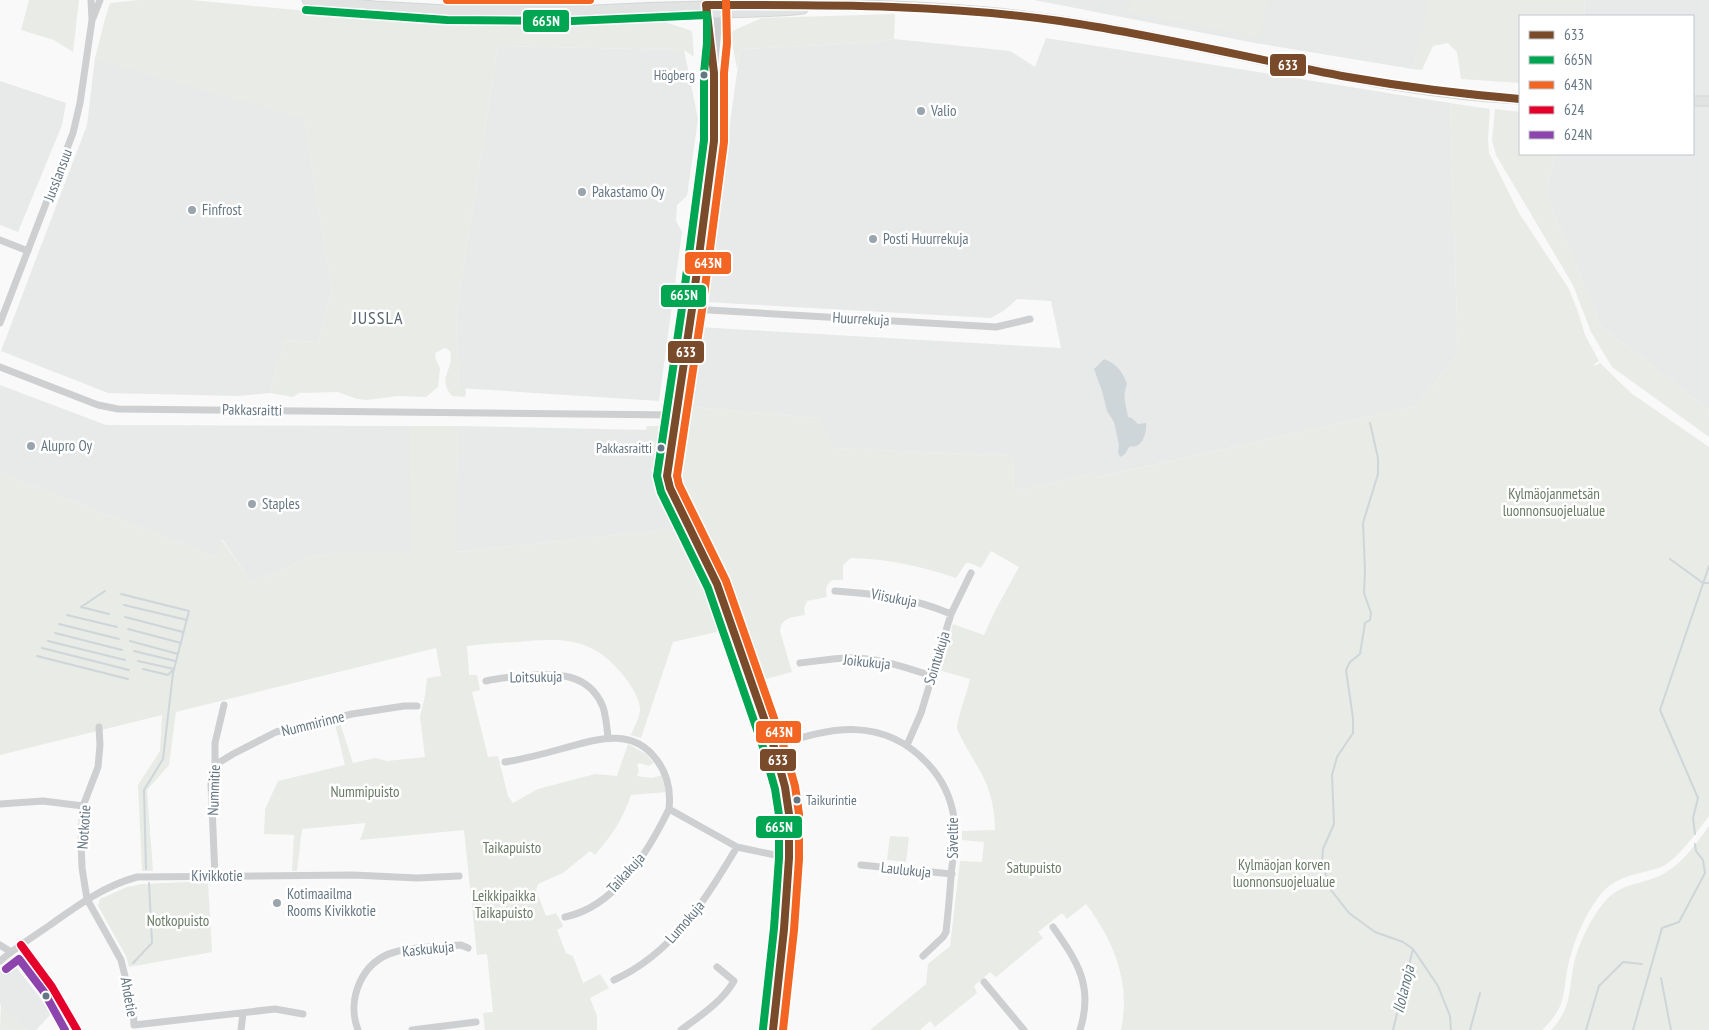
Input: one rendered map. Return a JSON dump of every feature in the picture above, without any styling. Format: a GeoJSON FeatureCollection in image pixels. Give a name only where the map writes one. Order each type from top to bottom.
{"type":"FeatureCollection","features":[{"type":"Feature","properties":{"kind":"main road"},"geometry":{"type":"LineString","coordinates":[[307,0],[447,10],[572,11],[647,15],[712,6],[773,4],[883,5],[962,10],[1060,20],[1411,88],[1519,99]]}},
{"type":"Feature","properties":{"kind":"main road"},"geometry":{"type":"LineString","coordinates":[[1694,101],[1709,101]]}},
{"type":"Feature","properties":{"kind":"street","name":"Jusslansuu"},"geometry":{"type":"LineString","coordinates":[[0,323],[73,133],[80,103],[92,20],[92,0]]}},
{"type":"Feature","properties":{"kind":"street","name":"Jusslansuu"},"geometry":{"type":"LineString","coordinates":[[92,20],[100,0]]}},
{"type":"Feature","properties":{"kind":"street"},"geometry":{"type":"LineString","coordinates":[[712,6],[714,141],[692,309],[668,465],[668,483],[717,584],[774,747],[787,801],[789,858],[784,929],[773,1030]]}},
{"type":"Feature","properties":{"kind":"street"},"geometry":{"type":"LineString","coordinates":[[0,240],[28,250]]}},
{"type":"Feature","properties":{"kind":"street","name":"Huurrekuja"},"geometry":{"type":"LineString","coordinates":[[692,309],[996,327],[1030,319]]}},
{"type":"Feature","properties":{"kind":"street","name":"Pakkasraitti"},"geometry":{"type":"LineString","coordinates":[[0,367],[98,405],[118,409],[676,415]]}},
{"type":"Feature","properties":{"kind":"street","name":"Sointukuja"},"geometry":{"type":"LineString","coordinates":[[907,745],[922,714],[951,614],[971,573]]}},
{"type":"Feature","properties":{"kind":"street","name":"Viisukuja"},"geometry":{"type":"LineString","coordinates":[[835,590],[900,597],[951,614]]}},
{"type":"Feature","properties":{"kind":"street","name":"Joikukuja"},"geometry":{"type":"LineString","coordinates":[[800,663],[843,658],[866,659],[891,663],[932,676]]}},
{"type":"Feature","properties":{"kind":"street","name":"Loitsukuja"},"geometry":{"type":"LineString","coordinates":[[486,680],[549,674],[569,676],[576,679],[592,691],[601,704],[606,719],[608,737]]}},
{"type":"Feature","properties":{"kind":"street","name":"Nummitie"},"geometry":{"type":"LineString","coordinates":[[215,876],[211,784],[215,765],[216,743],[224,705]]}},
{"type":"Feature","properties":{"kind":"street","name":"Nummirinne"},"geometry":{"type":"LineString","coordinates":[[215,765],[276,732],[352,714],[404,706],[418,706]]}},
{"type":"Feature","properties":{"kind":"street","name":"Notkotie"},"geometry":{"type":"LineString","coordinates":[[87,899],[82,868],[83,806],[98,767],[99,726]]}},
{"type":"Feature","properties":{"kind":"street","name":"Säveltie"},"geometry":{"type":"LineString","coordinates":[[774,747],[829,731],[847,729],[876,732],[885,734],[907,745],[918,753],[936,773],[943,784],[953,812],[955,834],[946,932],[923,956]]}},
{"type":"Feature","properties":{"kind":"street"},"geometry":{"type":"LineString","coordinates":[[505,762],[608,737],[634,742],[653,754],[664,770],[668,779],[670,794],[669,809],[737,847],[789,858]]}},
{"type":"Feature","properties":{"kind":"street"},"geometry":{"type":"LineString","coordinates":[[0,804],[43,802],[83,806]]}},
{"type":"Feature","properties":{"kind":"street","name":"Taikakuja"},"geometry":{"type":"LineString","coordinates":[[565,917],[579,914],[609,894],[625,880],[646,851],[669,809]]}},
{"type":"Feature","properties":{"kind":"street","name":"Lumokuja"},"geometry":{"type":"LineString","coordinates":[[614,980],[634,970],[653,956],[680,931],[710,892],[737,847]]}},
{"type":"Feature","properties":{"kind":"street","name":"Laulukuja"},"geometry":{"type":"LineString","coordinates":[[861,865],[952,874]]}},
{"type":"Feature","properties":{"kind":"street","name":"Kivikkotie"},"geometry":{"type":"LineString","coordinates":[[0,961],[87,899],[122,881],[137,877],[352,875],[417,878],[460,876]]}},
{"type":"Feature","properties":{"kind":"street","name":"Ahdetie"},"geometry":{"type":"LineString","coordinates":[[87,899],[122,960],[133,1008],[134,1025],[275,1009],[303,1014]]}},
{"type":"Feature","properties":{"kind":"street"},"geometry":{"type":"LineString","coordinates":[[1053,927],[1073,955],[1083,982],[1085,1004],[1080,1030]]}},
{"type":"Feature","properties":{"kind":"street"},"geometry":{"type":"LineString","coordinates":[[0,945],[11,952]]}},
{"type":"Feature","properties":{"kind":"street"},"geometry":{"type":"LineString","coordinates":[[21,945],[52,987],[77,1030]]}},
{"type":"Feature","properties":{"kind":"street","name":"Kaskukuja"},"geometry":{"type":"LineString","coordinates":[[358,1030],[354,1013],[356,991],[365,974],[376,962],[393,953],[409,950],[461,945],[468,948]]}},
{"type":"Feature","properties":{"kind":"street"},"geometry":{"type":"LineString","coordinates":[[681,1030],[705,1013],[727,991],[734,981],[717,967]]}},
{"type":"Feature","properties":{"kind":"street"},"geometry":{"type":"LineString","coordinates":[[984,982],[1024,1030]]}},
{"type":"Feature","properties":{"kind":"street"},"geometry":{"type":"LineString","coordinates":[[241,1030],[243,1013]]}},
{"type":"Feature","properties":{"kind":"street"},"geometry":{"type":"LineString","coordinates":[[412,1030],[476,1022]]}},
{"type":"Feature","properties":{"kind":"shaded area"},"geometry":{"type":"Polygon","coordinates":[[[1034,0],[1430,0],[1413,69],[1255,43],[1034,0]]]}},
{"type":"Feature","properties":{"kind":"shaded area"},"geometry":{"type":"Polygon","coordinates":[[[1585,0],[1709,0],[1709,410],[1601,326],[1545,192],[1556,155],[1694,155],[1694,15],[1584,15],[1585,0]]]}},
{"type":"Feature","properties":{"kind":"shaded area"},"geometry":{"type":"Polygon","coordinates":[[[1046,38],[1450,103],[1458,354],[1416,406],[1094,478],[1093,474],[1014,491],[1013,454],[992,455],[833,448],[818,418],[693,407],[698,327],[1061,348],[1051,301],[1017,299],[1005,310],[991,318],[705,302],[740,51],[746,49],[864,43],[894,39],[1010,51],[1035,67],[1046,38]]]}},
{"type":"Feature","properties":{"kind":"shaded area"},"geometry":{"type":"Polygon","coordinates":[[[498,46],[684,50],[698,119],[687,196],[677,205],[676,221],[682,232],[659,401],[459,388],[456,315],[498,46]]]}},
{"type":"Feature","properties":{"kind":"shaded area"},"geometry":{"type":"Polygon","coordinates":[[[95,58],[304,118],[332,290],[318,342],[285,340],[270,393],[238,396],[108,393],[1,351],[87,125],[95,58]]]}},
{"type":"Feature","properties":{"kind":"shaded area"},"geometry":{"type":"Polygon","coordinates":[[[0,81],[66,103],[62,125],[18,232],[0,225],[0,81]]]}},
{"type":"Feature","properties":{"kind":"shaded area"},"geometry":{"type":"Polygon","coordinates":[[[1104,359],[1116,366],[1125,379],[1127,384],[1125,400],[1128,417],[1138,424],[1146,423],[1142,441],[1137,446],[1129,447],[1125,454],[1120,457],[1114,422],[1107,411],[1094,369],[1104,359]]]}},
{"type":"Feature","properties":{"kind":"shaded area"},"geometry":{"type":"Polygon","coordinates":[[[0,385],[106,425],[410,426],[412,553],[335,553],[310,557],[261,579],[249,579],[222,539],[216,557],[0,473],[0,385]]]}},
{"type":"Feature","properties":{"kind":"shaded area"},"geometry":{"type":"Polygon","coordinates":[[[458,426],[649,430],[655,440],[651,466],[654,491],[674,529],[456,552],[458,426]]]}},
{"type":"Feature","properties":{"kind":"shaded area"},"geometry":{"type":"Polygon","coordinates":[[[9,965],[16,967],[52,1013],[36,1030],[27,1030],[0,1004],[0,971],[9,965]]]}},
{"type":"Feature","properties":{"kind":"green space"},"geometry":{"type":"Polygon","coordinates":[[[29,0],[79,0],[73,52],[54,40],[21,30],[29,0]]]}},
{"type":"Feature","properties":{"kind":"green space"},"geometry":{"type":"Polygon","coordinates":[[[139,0],[191,0],[401,20],[665,22],[692,31],[694,57],[684,50],[498,46],[456,315],[459,388],[465,388],[465,397],[452,396],[448,390],[446,379],[451,357],[450,351],[445,348],[435,353],[440,368],[438,387],[426,397],[398,396],[367,400],[357,399],[338,392],[299,393],[293,397],[270,393],[285,340],[318,342],[332,290],[304,119],[95,58],[110,3],[139,0]]]}},
{"type":"Feature","properties":{"kind":"green space"},"geometry":{"type":"Polygon","coordinates":[[[1130,0],[1267,0],[1260,37],[1128,12],[1130,0]]]}},
{"type":"Feature","properties":{"kind":"green space"},"geometry":{"type":"Polygon","coordinates":[[[1429,0],[1585,0],[1584,15],[1519,15],[1519,83],[1461,79],[1457,52],[1448,43],[1433,46],[1422,70],[1413,69],[1429,0]]]}},
{"type":"Feature","properties":{"kind":"green space"},"geometry":{"type":"Polygon","coordinates":[[[895,14],[894,39],[864,43],[746,49],[740,51],[737,69],[730,32],[762,18],[895,14]]]}},
{"type":"Feature","properties":{"kind":"green space"},"geometry":{"type":"Polygon","coordinates":[[[1450,103],[1490,109],[1489,153],[1519,213],[1569,289],[1585,335],[1599,361],[1594,364],[1595,366],[1600,363],[1631,393],[1709,447],[1709,816],[1685,847],[1667,864],[1614,883],[1597,899],[1575,943],[1567,969],[1561,1004],[1551,1021],[1542,1030],[1121,1030],[1124,996],[1118,963],[1105,933],[1086,904],[1067,919],[1062,913],[1038,932],[1043,938],[996,977],[990,972],[974,986],[977,993],[935,1027],[930,1021],[920,1030],[870,1030],[926,984],[928,964],[950,946],[960,861],[982,862],[984,842],[962,840],[962,831],[995,830],[993,805],[983,776],[957,727],[970,679],[939,670],[953,624],[984,635],[1019,567],[991,551],[981,568],[966,563],[956,578],[904,564],[851,558],[843,565],[843,580],[832,580],[828,584],[826,590],[827,597],[807,601],[804,608],[805,615],[785,620],[781,626],[780,631],[792,672],[762,680],[726,576],[683,482],[682,465],[686,428],[693,407],[818,418],[834,448],[992,455],[1013,454],[1014,491],[1093,474],[1095,478],[1416,406],[1458,354],[1450,103]]]}},
{"type":"Feature","properties":{"kind":"green space"},"geometry":{"type":"Polygon","coordinates":[[[1495,109],[1519,112],[1519,155],[1556,155],[1545,192],[1601,326],[1709,410],[1709,437],[1612,367],[1591,332],[1573,285],[1496,155],[1492,140],[1495,109]]]}},
{"type":"Feature","properties":{"kind":"green space"},"geometry":{"type":"Polygon","coordinates":[[[410,426],[458,426],[457,552],[673,529],[654,491],[651,466],[655,440],[649,431],[646,430],[647,426],[659,426],[662,428],[663,433],[657,463],[660,464],[664,484],[714,586],[760,722],[752,722],[721,631],[673,642],[641,738],[631,735],[640,709],[631,686],[611,662],[587,646],[575,642],[547,640],[467,646],[469,675],[477,675],[480,690],[472,692],[488,757],[498,756],[508,796],[513,803],[538,789],[595,774],[617,776],[628,744],[646,754],[654,763],[649,766],[639,763],[637,765],[639,771],[637,776],[652,778],[663,775],[667,792],[631,795],[616,827],[595,855],[590,851],[563,873],[538,884],[536,890],[546,916],[556,913],[563,925],[557,930],[566,953],[573,956],[583,983],[600,974],[609,988],[590,998],[597,1016],[597,1030],[485,1030],[483,1013],[493,1012],[487,954],[477,955],[464,830],[360,840],[366,823],[302,829],[297,871],[292,871],[294,835],[264,834],[265,809],[278,781],[345,765],[335,724],[340,723],[353,763],[375,758],[387,761],[425,757],[420,716],[427,678],[441,676],[436,648],[176,712],[169,765],[147,790],[153,871],[142,871],[138,785],[160,751],[162,715],[0,755],[0,473],[216,557],[221,539],[249,579],[261,579],[310,557],[335,553],[411,552],[410,426]]]}},
{"type":"Feature","properties":{"kind":"green space"},"geometry":{"type":"Polygon","coordinates":[[[676,486],[722,579],[773,726],[772,729],[770,729],[720,582],[675,490],[674,487],[676,486]]]}},
{"type":"Feature","properties":{"kind":"green space"},"geometry":{"type":"Polygon","coordinates":[[[1709,826],[1709,1030],[1551,1030],[1564,1012],[1576,956],[1590,923],[1602,905],[1621,889],[1659,876],[1674,867],[1709,826]]]}},
{"type":"Feature","properties":{"kind":"green space"},"geometry":{"type":"Polygon","coordinates":[[[890,836],[909,837],[906,862],[887,860],[890,836]]]}},
{"type":"Feature","properties":{"kind":"green space"},"geometry":{"type":"Polygon","coordinates":[[[792,873],[795,875],[780,1030],[777,1030],[792,873]]]}},
{"type":"Feature","properties":{"kind":"green space","name":"Notkopuisto"},"geometry":{"type":"Polygon","coordinates":[[[208,881],[212,952],[129,967],[126,956],[98,906],[100,899],[127,887],[142,884],[208,881]]]}},
{"type":"Feature","properties":{"kind":"green space"},"geometry":{"type":"Polygon","coordinates":[[[778,919],[779,932],[770,1030],[767,1030],[778,919]]]}},
{"type":"Feature","properties":{"kind":"green space"},"geometry":{"type":"Polygon","coordinates":[[[1,1004],[27,1030],[0,1030],[1,1004]]]}},
{"type":"Feature","properties":{"kind":"waterway"},"geometry":{"type":"LineString","coordinates":[[1370,423],[1378,458],[1378,474],[1363,523],[1364,593],[1371,613],[1370,620],[1365,623],[1360,654],[1350,662],[1346,670],[1353,718],[1353,733],[1337,757],[1332,775],[1334,824],[1323,849],[1322,863],[1331,890],[1349,913],[1375,932],[1403,942],[1413,949],[1438,986],[1450,1016],[1451,1030]]}},
{"type":"Feature","properties":{"kind":"waterway"},"geometry":{"type":"LineString","coordinates":[[1670,559],[1703,583],[1709,583]]}},
{"type":"Feature","properties":{"kind":"waterway"},"geometry":{"type":"LineString","coordinates":[[1695,834],[1693,818],[1698,798],[1660,710],[1709,566]]}},
{"type":"Feature","properties":{"kind":"waterway"},"geometry":{"type":"LineString","coordinates":[[105,591],[81,607],[109,614]]}},
{"type":"Feature","properties":{"kind":"waterway"},"geometry":{"type":"LineString","coordinates":[[121,594],[189,611],[173,673],[163,759],[144,790],[146,869]]}},
{"type":"Feature","properties":{"kind":"waterway"},"geometry":{"type":"LineString","coordinates":[[124,605],[187,620]]}},
{"type":"Feature","properties":{"kind":"waterway"},"geometry":{"type":"LineString","coordinates":[[67,615],[117,627]]}},
{"type":"Feature","properties":{"kind":"waterway"},"geometry":{"type":"LineString","coordinates":[[125,617],[183,632]]}},
{"type":"Feature","properties":{"kind":"waterway"},"geometry":{"type":"LineString","coordinates":[[59,624],[119,639]]}},
{"type":"Feature","properties":{"kind":"waterway"},"geometry":{"type":"LineString","coordinates":[[128,629],[181,643]]}},
{"type":"Feature","properties":{"kind":"waterway"},"geometry":{"type":"LineString","coordinates":[[55,633],[122,650]]}},
{"type":"Feature","properties":{"kind":"waterway"},"geometry":{"type":"LineString","coordinates":[[48,641],[125,660]]}},
{"type":"Feature","properties":{"kind":"waterway"},"geometry":{"type":"LineString","coordinates":[[130,641],[178,654]]}},
{"type":"Feature","properties":{"kind":"waterway"},"geometry":{"type":"LineString","coordinates":[[42,648],[129,670]]}},
{"type":"Feature","properties":{"kind":"waterway"},"geometry":{"type":"LineString","coordinates":[[134,651],[175,661]]}},
{"type":"Feature","properties":{"kind":"waterway"},"geometry":{"type":"LineString","coordinates":[[37,656],[128,679]]}},
{"type":"Feature","properties":{"kind":"waterway"},"geometry":{"type":"LineString","coordinates":[[138,661],[174,669]]}},
{"type":"Feature","properties":{"kind":"waterway"},"geometry":{"type":"LineString","coordinates":[[143,669],[168,675],[172,671]]}},
{"type":"Feature","properties":{"kind":"waterway"},"geometry":{"type":"LineString","coordinates":[[1633,1030],[1662,928],[1679,922],[1705,873],[1703,860],[1696,851],[1695,844]]}},
{"type":"Feature","properties":{"kind":"waterway"},"geometry":{"type":"LineString","coordinates":[[133,963],[152,943],[149,883]]}},
{"type":"Feature","properties":{"kind":"waterway","name":"Ilolanoja"},"geometry":{"type":"LineString","coordinates":[[1393,1030],[1413,949]]}},
{"type":"Feature","properties":{"kind":"waterway"},"geometry":{"type":"LineString","coordinates":[[1586,1030],[1599,986],[1623,962],[1642,964]]}},
{"type":"Feature","properties":{"kind":"waterway"},"geometry":{"type":"LineString","coordinates":[[1661,978],[1671,1030]]}},
{"type":"Feature","properties":{"kind":"waterway"},"geometry":{"type":"LineString","coordinates":[[1470,1030],[1480,993]]}},
{"type":"Feature","properties":{"kind":"transit line","name":"643N"},"geometry":{"type":"LineString","coordinates":[[447,0],[590,0]]}},
{"type":"Feature","properties":{"kind":"transit line","name":"643N"},"geometry":{"type":"LineString","coordinates":[[726,0],[727,43],[724,73],[724,142],[702,310],[677,476],[679,485],[726,581],[783,744],[795,786],[799,814],[799,859],[794,930],[783,1030]]}},
{"type":"Feature","properties":{"kind":"transit line","name":"633"},"geometry":{"type":"LineString","coordinates":[[773,1030],[784,929],[789,858],[789,814],[785,787],[774,747],[717,584],[670,488],[667,476],[692,309],[714,141],[714,73],[706,5],[928,8],[1016,15],[1132,33],[1369,81],[1519,99]]}},
{"type":"Feature","properties":{"kind":"transit line","name":"665N"},"geometry":{"type":"LineString","coordinates":[[306,10],[447,20],[572,21],[707,15],[704,73],[704,140],[657,476],[661,492],[708,588],[764,750],[775,789],[779,815],[779,858],[774,928],[763,1029]]}},
{"type":"Feature","properties":{"kind":"transit line","name":"624"},"geometry":{"type":"LineString","coordinates":[[21,945],[52,987],[77,1030]]}},
{"type":"Feature","properties":{"kind":"transit line","name":"624N"},"geometry":{"type":"LineString","coordinates":[[6,969],[19,959],[44,992],[65,1030]]}},
{"type":"Feature","properties":{"kind":"place","name":"Högberg"},"geometry":{"type":"Point","coordinates":[704,75]}},
{"type":"Feature","properties":{"kind":"place","name":"Valio"},"geometry":{"type":"Point","coordinates":[921,111]}},
{"type":"Feature","properties":{"kind":"place","name":"Pakastamo Oy"},"geometry":{"type":"Point","coordinates":[582,192]}},
{"type":"Feature","properties":{"kind":"place","name":"Finfrost"},"geometry":{"type":"Point","coordinates":[192,210]}},
{"type":"Feature","properties":{"kind":"place","name":"Posti Huurrekuja"},"geometry":{"type":"Point","coordinates":[873,239]}},
{"type":"Feature","properties":{"kind":"place","name":"Alupro Oy"},"geometry":{"type":"Point","coordinates":[31,446]}},
{"type":"Feature","properties":{"kind":"place","name":"Pakkasraitti"},"geometry":{"type":"Point","coordinates":[661,448]}},
{"type":"Feature","properties":{"kind":"place","name":"Staples"},"geometry":{"type":"Point","coordinates":[252,504]}},
{"type":"Feature","properties":{"kind":"place","name":"Taikurintie"},"geometry":{"type":"Point","coordinates":[797,800]}},
{"type":"Feature","properties":{"kind":"place","name":"Kotimaailma Rooms Kivikkotie"},"geometry":{"type":"Point","coordinates":[277,903]}},
{"type":"Feature","properties":{"kind":"district","name":"JUSSLA"},"geometry":{"type":"Point","coordinates":[378,318]}},
{"type":"Feature","properties":{"kind":"park label","name":"Kylmäojanmetsän luonnonsuojelualue"},"geometry":{"type":"Point","coordinates":[1554,502]}},
{"type":"Feature","properties":{"kind":"park label","name":"Nummipuisto"},"geometry":{"type":"Point","coordinates":[365,792]}},
{"type":"Feature","properties":{"kind":"park label","name":"Taikapuisto"},"geometry":{"type":"Point","coordinates":[512,848]}},
{"type":"Feature","properties":{"kind":"park label","name":"Satupuisto"},"geometry":{"type":"Point","coordinates":[1034,868]}},
{"type":"Feature","properties":{"kind":"park label","name":"Kylmäojan korven luonnonsuojelualue"},"geometry":{"type":"Point","coordinates":[1284,874]}},
{"type":"Feature","properties":{"kind":"park label","name":"Leikkipaikka Taikapuisto"},"geometry":{"type":"Point","coordinates":[504,904]}}]}
